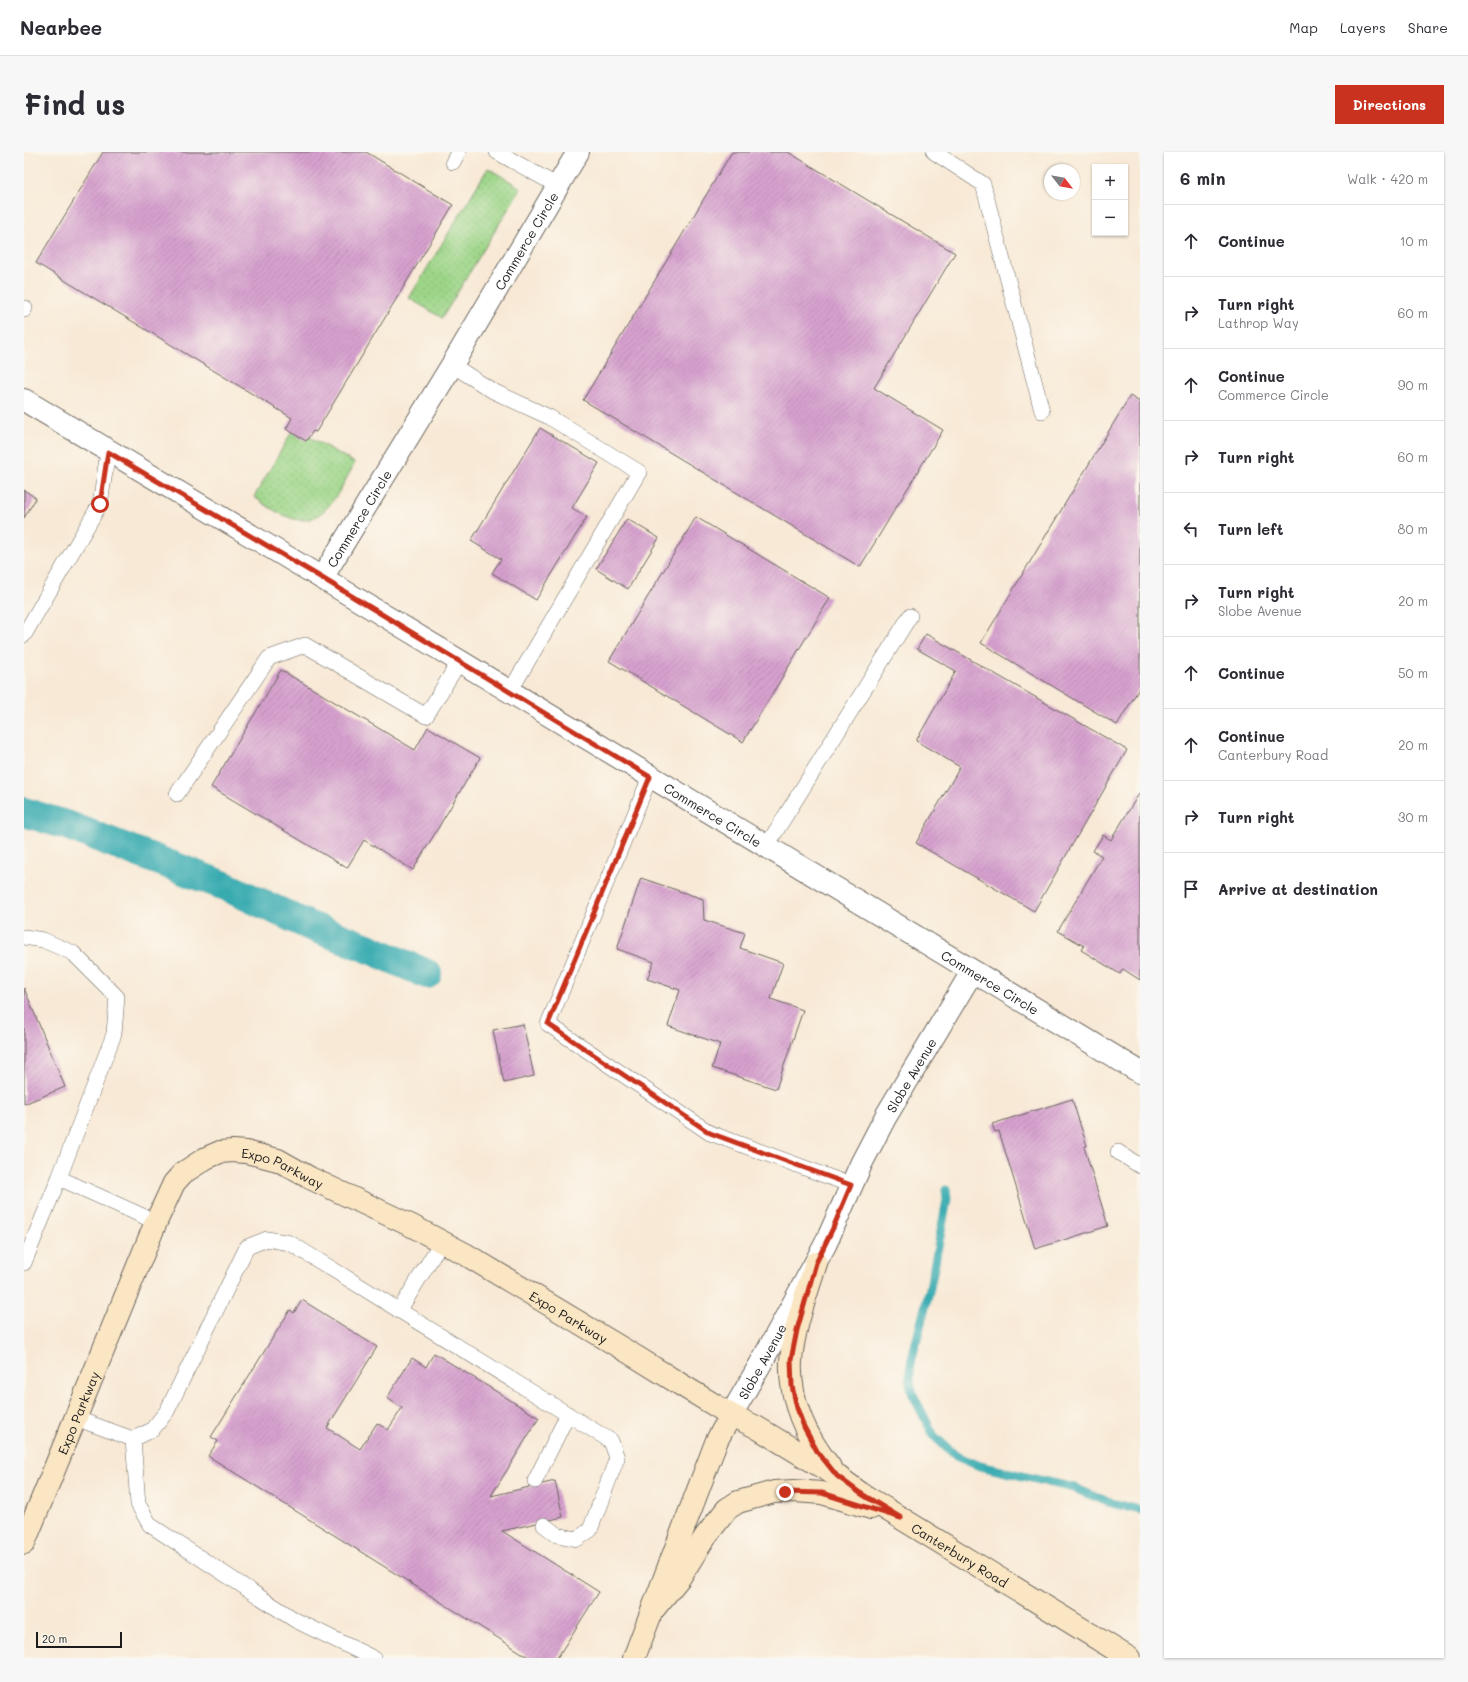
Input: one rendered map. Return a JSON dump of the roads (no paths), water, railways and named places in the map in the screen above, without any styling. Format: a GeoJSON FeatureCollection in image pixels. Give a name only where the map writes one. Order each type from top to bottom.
{"type":"FeatureCollection","features":[{"type":"Feature","properties":{"kind":"street","name":"Commerce Circle"},"geometry":{"type":"LineString","coordinates":[[578,152],[452,365],[322,578],[509,693],[1140,1072]]}},
{"type":"Feature","properties":{"kind":"street"},"geometry":{"type":"LineString","coordinates":[[24,400],[108,452],[322,578]]}},
{"type":"Feature","properties":{"kind":"street","name":"Slobe Avenue"},"geometry":{"type":"LineString","coordinates":[[634,1658],[717,1440],[816,1263],[851,1185],[886,1116],[972,972]]}},
{"type":"Feature","properties":{"kind":"street","name":"Expo Parkway"},"geometry":{"type":"LineString","coordinates":[[24,1543],[156,1222],[174,1183],[194,1164],[220,1152],[246,1152],[278,1160],[310,1178],[442,1241],[730,1415]]}},
{"type":"Feature","properties":{"kind":"street"},"geometry":{"type":"LineString","coordinates":[[816,1263],[797,1330],[791,1360],[792,1386],[797,1408],[804,1427],[817,1451],[837,1476]]}},
{"type":"Feature","properties":{"kind":"street","name":"Canterbury Road"},"geometry":{"type":"LineString","coordinates":[[730,1415],[756,1427],[837,1476],[860,1493],[1129,1658]]}},
{"type":"Feature","properties":{"kind":"street"},"geometry":{"type":"LineString","coordinates":[[652,1611],[680,1577],[705,1536],[727,1509],[738,1502],[774,1492],[794,1491],[822,1493],[901,1518]]}},
{"type":"Feature","properties":{"kind":"lane"},"geometry":{"type":"LineString","coordinates":[[497,152],[558,186]]}},
{"type":"Feature","properties":{"kind":"lane"},"geometry":{"type":"LineString","coordinates":[[934,152],[983,184],[1042,411]]}},
{"type":"Feature","properties":{"kind":"lane"},"geometry":{"type":"LineString","coordinates":[[452,365],[493,391],[548,417],[639,472],[509,693]]}},
{"type":"Feature","properties":{"kind":"lane"},"geometry":{"type":"LineString","coordinates":[[24,635],[100,504],[108,452]]}},
{"type":"Feature","properties":{"kind":"lane"},"geometry":{"type":"LineString","coordinates":[[766,847],[910,616]]}},
{"type":"Feature","properties":{"kind":"lane"},"geometry":{"type":"LineString","coordinates":[[178,794],[268,658],[305,645],[426,716],[459,662]]}},
{"type":"Feature","properties":{"kind":"lane"},"geometry":{"type":"LineString","coordinates":[[650,777],[548,1024],[710,1133],[851,1185]]}},
{"type":"Feature","properties":{"kind":"lane"},"geometry":{"type":"LineString","coordinates":[[24,937],[43,940],[73,953],[117,997],[114,1034],[59,1178],[24,1263]]}},
{"type":"Feature","properties":{"kind":"lane"},"geometry":{"type":"LineString","coordinates":[[1118,1152],[1140,1166]]}},
{"type":"Feature","properties":{"kind":"lane"},"geometry":{"type":"LineString","coordinates":[[59,1178],[156,1222]]}},
{"type":"Feature","properties":{"kind":"lane"},"geometry":{"type":"LineString","coordinates":[[75,1418],[133,1439],[152,1430],[168,1411],[247,1247],[267,1239],[290,1243],[611,1441],[616,1458],[590,1530],[577,1539],[557,1535],[544,1526]]}},
{"type":"Feature","properties":{"kind":"lane"},"geometry":{"type":"LineString","coordinates":[[399,1311],[442,1241]]}},
{"type":"Feature","properties":{"kind":"lane"},"geometry":{"type":"LineString","coordinates":[[535,1481],[568,1414]]}},
{"type":"Feature","properties":{"kind":"lane"},"geometry":{"type":"LineString","coordinates":[[133,1439],[138,1504],[150,1525],[295,1620],[373,1658]]}},
{"type":"Feature","properties":{"kind":"waterway"},"geometry":{"type":"LineString","coordinates":[[24,812],[69,826],[225,886],[310,926],[370,949],[427,974]]}},
{"type":"Feature","properties":{"kind":"waterway"},"geometry":{"type":"LineString","coordinates":[[946,1190],[947,1200],[930,1288],[910,1371],[910,1384],[913,1395],[934,1436],[956,1456],[980,1466],[1074,1488],[1108,1502],[1140,1510]]}}]}
